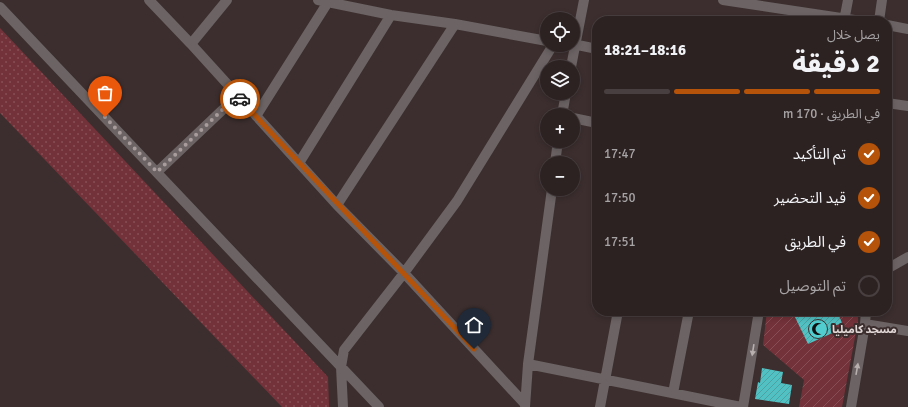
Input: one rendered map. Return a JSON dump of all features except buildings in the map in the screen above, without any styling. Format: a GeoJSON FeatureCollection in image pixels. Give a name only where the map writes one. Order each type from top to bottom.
{"type":"FeatureCollection","features":[{"type":"Feature","properties":{"kind":"street"},"geometry":{"type":"LineString","coordinates":[[149,0],[192,44],[237,96],[337,205],[404,273],[525,405]]}},
{"type":"Feature","properties":{"kind":"street"},"geometry":{"type":"LineString","coordinates":[[192,44],[227,0]]}},
{"type":"Feature","properties":{"kind":"street"},"geometry":{"type":"LineString","coordinates":[[318,0],[390,15],[456,24],[540,40]]}},
{"type":"Feature","properties":{"kind":"street"},"geometry":{"type":"LineString","coordinates":[[580,18],[584,0]]}},
{"type":"Feature","properties":{"kind":"street"},"geometry":{"type":"LineString","coordinates":[[723,0],[821,16]]}},
{"type":"Feature","properties":{"kind":"street"},"geometry":{"type":"LineString","coordinates":[[846,16],[848,0]]}},
{"type":"Feature","properties":{"kind":"street"},"geometry":{"type":"LineString","coordinates":[[880,16],[882,0]]}},
{"type":"Feature","properties":{"kind":"street"},"geometry":{"type":"LineString","coordinates":[[256,116],[328,2]]}},
{"type":"Feature","properties":{"kind":"street"},"geometry":{"type":"LineString","coordinates":[[0,7],[379,407]]}},
{"type":"Feature","properties":{"kind":"street"},"geometry":{"type":"LineString","coordinates":[[299,163],[390,15]]}},
{"type":"Feature","properties":{"kind":"street"},"geometry":{"type":"LineString","coordinates":[[337,205],[456,24]]}},
{"type":"Feature","properties":{"kind":"street"},"geometry":{"type":"LineString","coordinates":[[892,26],[908,29]]}},
{"type":"Feature","properties":{"kind":"street"},"geometry":{"type":"LineString","coordinates":[[580,46],[592,48]]}},
{"type":"Feature","properties":{"kind":"street"},"geometry":{"type":"LineString","coordinates":[[343,407],[341,367],[344,350],[404,273],[456,201],[549,52]]}},
{"type":"Feature","properties":{"kind":"street"},"geometry":{"type":"LineString","coordinates":[[157,172],[237,96]]}},
{"type":"Feature","properties":{"kind":"street"},"geometry":{"type":"LineString","coordinates":[[892,104],[908,106]]}},
{"type":"Feature","properties":{"kind":"street"},"geometry":{"type":"LineString","coordinates":[[580,119],[592,122]]}},
{"type":"Feature","properties":{"kind":"street"},"geometry":{"type":"LineString","coordinates":[[525,405],[528,364],[551,196]]}},
{"type":"Feature","properties":{"kind":"street"},"geometry":{"type":"LineString","coordinates":[[892,266],[908,257]]}},
{"type":"Feature","properties":{"kind":"street"},"geometry":{"type":"LineString","coordinates":[[600,407],[617,316]]}},
{"type":"Feature","properties":{"kind":"street"},"geometry":{"type":"LineString","coordinates":[[673,394],[688,316]]}},
{"type":"Feature","properties":{"kind":"street"},"geometry":{"type":"LineString","coordinates":[[528,364],[673,394],[711,404],[742,407],[758,316]]}},
{"type":"Feature","properties":{"kind":"street"},"geometry":{"type":"LineString","coordinates":[[851,407],[866,316]]}},
{"type":"Feature","properties":{"kind":"street"},"geometry":{"type":"LineString","coordinates":[[865,324],[908,332]]}},
{"type":"Feature","properties":{"kind":"shaded area"},"geometry":{"type":"Polygon","coordinates":[[[0,28],[328,377],[329,407],[282,407],[0,113],[0,28]]]}},
{"type":"Feature","properties":{"kind":"shaded area"},"geometry":{"type":"Polygon","coordinates":[[[766,316],[858,316],[842,407],[799,407],[804,380],[763,345],[766,316]]]}},
{"type":"Feature","properties":{"kind":"way so far"},"geometry":{"type":"LineString","coordinates":[[105,117],[157,172],[237,96],[240,99]]}},
{"type":"Feature","properties":{"kind":"place","name":"مسجد كاميليا"},"geometry":{"type":"Point","coordinates":[818,329]}},
{"type":"Feature","properties":{"kind":"route"},"geometry":{"type":"LineString","coordinates":[[240,99],[337,205],[404,273],[474,349]]}}]}
